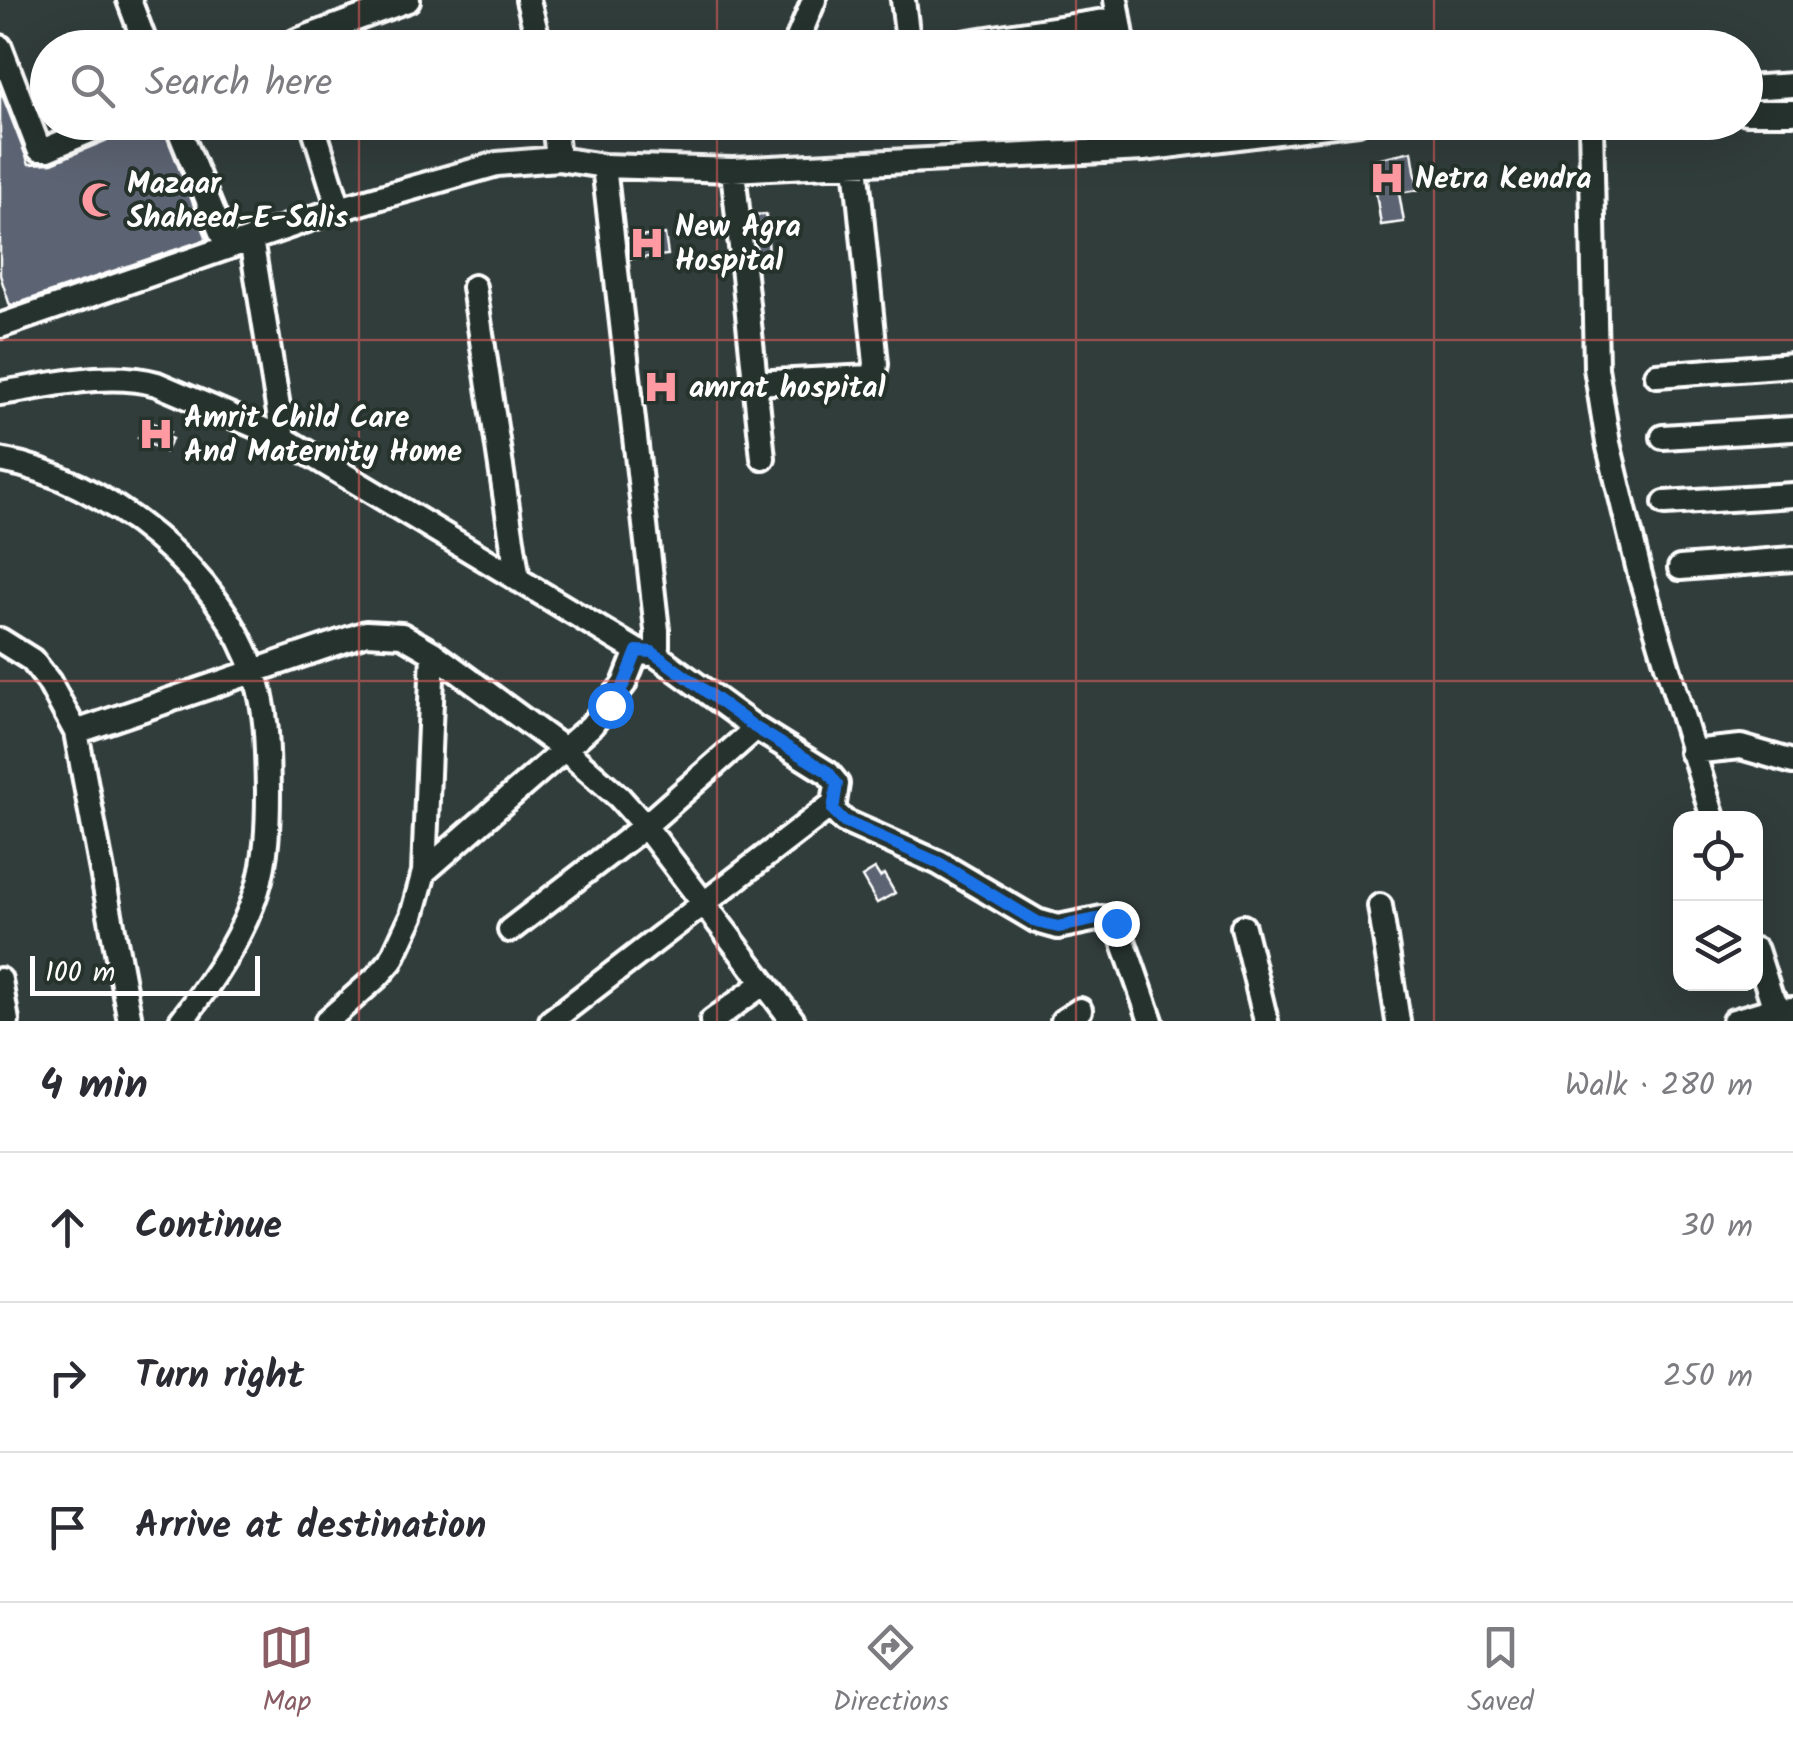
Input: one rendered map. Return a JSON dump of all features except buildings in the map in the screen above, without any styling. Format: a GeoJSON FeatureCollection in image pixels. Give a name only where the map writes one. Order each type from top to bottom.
{"type":"FeatureCollection","features":[{"type":"Feature","properties":{"kind":"street"},"geometry":{"type":"LineString","coordinates":[[129,0],[141,30]]}},
{"type":"Feature","properties":{"kind":"street"},"geometry":{"type":"LineString","coordinates":[[325,30],[404,0]]}},
{"type":"Feature","properties":{"kind":"street"},"geometry":{"type":"LineString","coordinates":[[528,0],[536,30]]}},
{"type":"Feature","properties":{"kind":"street"},"geometry":{"type":"LineString","coordinates":[[802,30],[814,0]]}},
{"type":"Feature","properties":{"kind":"street"},"geometry":{"type":"LineString","coordinates":[[903,0],[907,30]]}},
{"type":"Feature","properties":{"kind":"street"},"geometry":{"type":"LineString","coordinates":[[1018,30],[1117,10]]}},
{"type":"Feature","properties":{"kind":"street"},"geometry":{"type":"LineString","coordinates":[[0,47],[30,125]]}},
{"type":"Feature","properties":{"kind":"street"},"geometry":{"type":"LineString","coordinates":[[1763,87],[1793,84]]}},
{"type":"Feature","properties":{"kind":"street"},"geometry":{"type":"LineString","coordinates":[[1763,112],[1793,112]]}},
{"type":"Feature","properties":{"kind":"street"},"geometry":{"type":"LineString","coordinates":[[36,140],[39,149],[47,149],[69,140]]}},
{"type":"Feature","properties":{"kind":"street"},"geometry":{"type":"LineString","coordinates":[[183,140],[227,248]]}},
{"type":"Feature","properties":{"kind":"street"},"geometry":{"type":"LineString","coordinates":[[318,140],[339,209]]}},
{"type":"Feature","properties":{"kind":"street"},"geometry":{"type":"LineString","coordinates":[[556,140],[558,159]]}},
{"type":"Feature","properties":{"kind":"street"},"geometry":{"type":"LineString","coordinates":[[1141,140],[1143,149]]}},
{"type":"Feature","properties":{"kind":"street"},"geometry":{"type":"LineString","coordinates":[[0,326],[339,209],[497,164],[558,159],[604,166],[733,170],[1143,149],[1215,140]]}},
{"type":"Feature","properties":{"kind":"street"},"geometry":{"type":"LineString","coordinates":[[1591,140],[1596,368],[1622,510],[1711,811]]}},
{"type":"Feature","properties":{"kind":"street"},"geometry":{"type":"LineString","coordinates":[[754,383],[874,374],[856,164]]}},
{"type":"Feature","properties":{"kind":"street"},"geometry":{"type":"LineString","coordinates":[[424,872],[565,750],[610,705],[645,651],[658,644],[604,166]]}},
{"type":"Feature","properties":{"kind":"street"},"geometry":{"type":"LineString","coordinates":[[733,170],[763,458]]}},
{"type":"Feature","properties":{"kind":"street"},"geometry":{"type":"LineString","coordinates":[[251,239],[283,438]]}},
{"type":"Feature","properties":{"kind":"street"},"geometry":{"type":"LineString","coordinates":[[474,287],[518,580]]}},
{"type":"Feature","properties":{"kind":"street"},"geometry":{"type":"LineString","coordinates":[[1657,375],[1793,365]]}},
{"type":"Feature","properties":{"kind":"street"},"geometry":{"type":"LineString","coordinates":[[0,393],[136,379],[157,384],[283,438],[518,580],[645,651],[756,728],[828,772],[837,784],[832,804],[835,814],[844,821],[939,863],[1037,922],[1058,927],[1102,918],[1113,920],[1120,929],[1150,1021]]}},
{"type":"Feature","properties":{"kind":"street"},"geometry":{"type":"LineString","coordinates":[[1663,437],[1793,429]]}},
{"type":"Feature","properties":{"kind":"street"},"geometry":{"type":"LineString","coordinates":[[0,460],[56,476],[105,498],[156,536],[210,596],[240,641],[255,673],[266,720],[268,766],[268,810],[259,886],[231,949],[181,1021]]}},
{"type":"Feature","properties":{"kind":"street"},"geometry":{"type":"LineString","coordinates":[[1665,503],[1793,495]]}},
{"type":"Feature","properties":{"kind":"street"},"geometry":{"type":"LineString","coordinates":[[1680,568],[1793,559]]}},
{"type":"Feature","properties":{"kind":"street"},"geometry":{"type":"LineString","coordinates":[[76,732],[366,633],[402,635],[565,750],[618,797],[645,826],[792,1021]]}},
{"type":"Feature","properties":{"kind":"street"},"geometry":{"type":"LineString","coordinates":[[0,640],[32,660],[76,732],[130,1021]]}},
{"type":"Feature","properties":{"kind":"street"},"geometry":{"type":"LineString","coordinates":[[327,1021],[391,961],[412,916],[424,872],[433,654]]}},
{"type":"Feature","properties":{"kind":"street"},"geometry":{"type":"LineString","coordinates":[[510,930],[645,826],[756,728]]}},
{"type":"Feature","properties":{"kind":"street"},"geometry":{"type":"LineString","coordinates":[[1691,752],[1741,747],[1793,762]]}},
{"type":"Feature","properties":{"kind":"street"},"geometry":{"type":"LineString","coordinates":[[551,1021],[832,804]]}},
{"type":"Feature","properties":{"kind":"street"},"geometry":{"type":"LineString","coordinates":[[1380,906],[1398,1021]]}},
{"type":"Feature","properties":{"kind":"street"},"geometry":{"type":"LineString","coordinates":[[1242,927],[1266,1021]]}},
{"type":"Feature","properties":{"kind":"street"},"geometry":{"type":"LineString","coordinates":[[1763,972],[1771,997],[1786,1008]]}},
{"type":"Feature","properties":{"kind":"street"},"geometry":{"type":"LineString","coordinates":[[0,980],[7,1021]]}},
{"type":"Feature","properties":{"kind":"street"},"geometry":{"type":"LineString","coordinates":[[712,1021],[764,983]]}},
{"type":"Feature","properties":{"kind":"street"},"geometry":{"type":"LineString","coordinates":[[1734,1021],[1786,1008]]}},
{"type":"Feature","properties":{"kind":"place","name":"Netra Kendra"},"geometry":{"type":"Point","coordinates":[1387,178]}},
{"type":"Feature","properties":{"kind":"place","name":"Mazaar Shaheed-E-Salis"},"geometry":{"type":"Point","coordinates":[99,200]}},
{"type":"Feature","properties":{"kind":"place","name":"New Agra Hospital"},"geometry":{"type":"Point","coordinates":[647,243]}},
{"type":"Feature","properties":{"kind":"place","name":"amrat hospital"},"geometry":{"type":"Point","coordinates":[661,387]}},
{"type":"Feature","properties":{"kind":"place","name":"Amrit Child Care And Maternity Home"},"geometry":{"type":"Point","coordinates":[156,434]}},
{"type":"Feature","properties":{"kind":"route"},"geometry":{"type":"LineString","coordinates":[[610,705],[624,684],[637,651],[652,652],[756,728],[828,772],[837,784],[833,810],[844,821],[939,863],[1037,922],[1058,927],[1102,918],[1116,923]]}}]}
